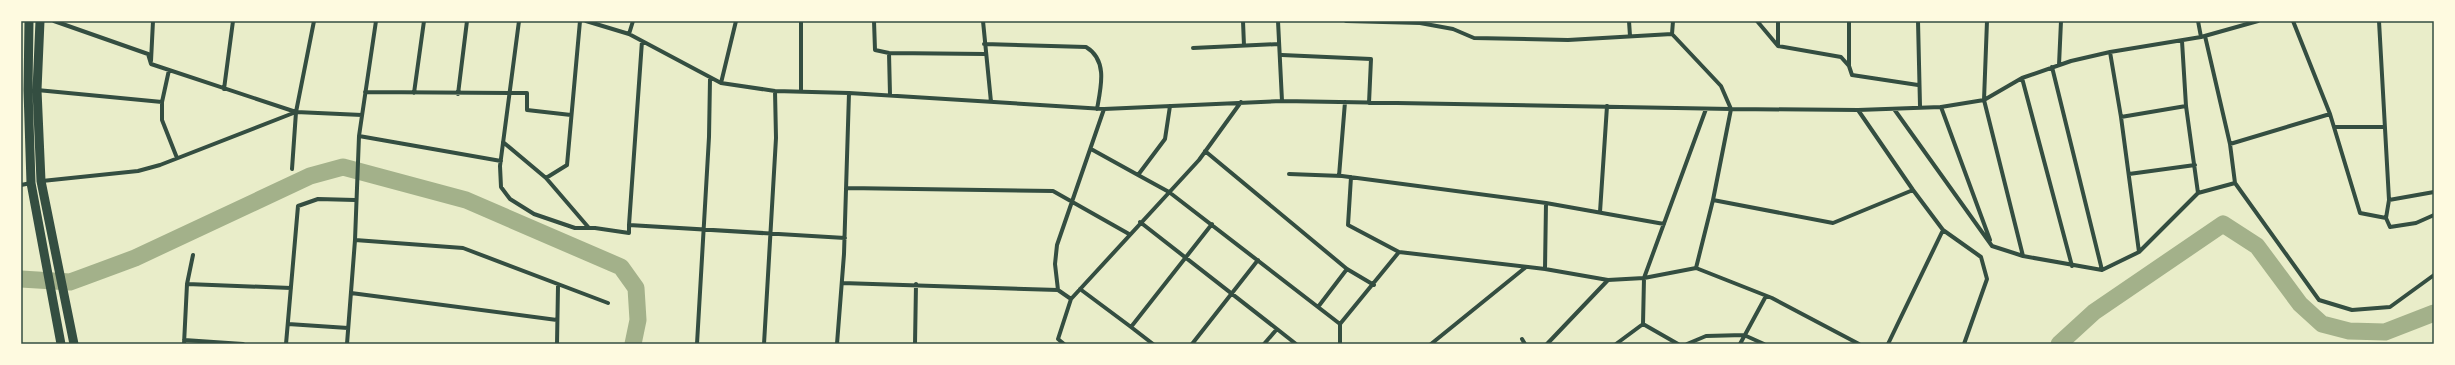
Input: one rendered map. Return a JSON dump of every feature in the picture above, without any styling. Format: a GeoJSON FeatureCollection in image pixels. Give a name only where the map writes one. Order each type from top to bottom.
{"type":"FeatureCollection","features":[{"type":"Feature","properties":{"kind":"main road"},"geometry":{"type":"LineString","coordinates":[[29,21],[24,90],[31,183],[61,344]]}},
{"type":"Feature","properties":{"kind":"main road"},"geometry":{"type":"LineString","coordinates":[[40,21],[37,90],[41,181],[58,257],[74,344]]}},
{"type":"Feature","properties":{"kind":"street"},"geometry":{"type":"LineString","coordinates":[[54,21],[148,54],[151,64]]}},
{"type":"Feature","properties":{"kind":"street"},"geometry":{"type":"LineString","coordinates":[[151,64],[153,21]]}},
{"type":"Feature","properties":{"kind":"street"},"geometry":{"type":"LineString","coordinates":[[224,89],[233,21]]}},
{"type":"Feature","properties":{"kind":"street"},"geometry":{"type":"LineString","coordinates":[[292,169],[296,112],[314,21]]}},
{"type":"Feature","properties":{"kind":"street"},"geometry":{"type":"LineString","coordinates":[[347,344],[359,136],[376,21]]}},
{"type":"Feature","properties":{"kind":"street"},"geometry":{"type":"LineString","coordinates":[[414,93],[424,21]]}},
{"type":"Feature","properties":{"kind":"street"},"geometry":{"type":"LineString","coordinates":[[458,94],[467,21]]}},
{"type":"Feature","properties":{"kind":"street"},"geometry":{"type":"LineString","coordinates":[[519,21],[500,161],[501,187],[510,199],[534,214],[575,228],[589,228],[629,233],[642,41]]}},
{"type":"Feature","properties":{"kind":"street"},"geometry":{"type":"LineString","coordinates":[[546,178],[567,165],[580,21]]}},
{"type":"Feature","properties":{"kind":"street"},"geometry":{"type":"LineString","coordinates":[[586,21],[629,34],[721,83],[775,91],[890,95],[1097,109],[1282,101],[1706,109],[1858,110],[1894,109],[1920,106],[1941,107],[1984,100],[2022,78],[2052,67],[2110,52],[2203,37],[2258,21]]}},
{"type":"Feature","properties":{"kind":"street"},"geometry":{"type":"LineString","coordinates":[[629,34],[633,21]]}},
{"type":"Feature","properties":{"kind":"street"},"geometry":{"type":"LineString","coordinates":[[721,83],[736,21]]}},
{"type":"Feature","properties":{"kind":"street"},"geometry":{"type":"LineString","coordinates":[[801,21],[801,91]]}},
{"type":"Feature","properties":{"kind":"street"},"geometry":{"type":"LineString","coordinates":[[874,21],[875,50],[889,53],[985,54]]}},
{"type":"Feature","properties":{"kind":"street"},"geometry":{"type":"LineString","coordinates":[[983,21],[984,44],[991,102]]}},
{"type":"Feature","properties":{"kind":"street"},"geometry":{"type":"LineString","coordinates":[[1242,21],[1244,46]]}},
{"type":"Feature","properties":{"kind":"street"},"geometry":{"type":"LineString","coordinates":[[1278,21],[1279,44],[1282,55],[1282,101]]}},
{"type":"Feature","properties":{"kind":"street"},"geometry":{"type":"LineString","coordinates":[[1346,21],[1420,22],[1453,29],[1474,38],[1568,40],[1672,34]]}},
{"type":"Feature","properties":{"kind":"street"},"geometry":{"type":"LineString","coordinates":[[1629,21],[1630,36]]}},
{"type":"Feature","properties":{"kind":"street"},"geometry":{"type":"LineString","coordinates":[[1672,21],[1672,34],[1721,86],[1730,109],[1713,200],[1696,268]]}},
{"type":"Feature","properties":{"kind":"street"},"geometry":{"type":"LineString","coordinates":[[1757,21],[1778,46],[1841,57],[1849,66]]}},
{"type":"Feature","properties":{"kind":"street"},"geometry":{"type":"LineString","coordinates":[[1778,21],[1778,46]]}},
{"type":"Feature","properties":{"kind":"street"},"geometry":{"type":"LineString","coordinates":[[1849,21],[1849,66],[1852,75],[1918,85]]}},
{"type":"Feature","properties":{"kind":"street"},"geometry":{"type":"LineString","coordinates":[[1918,21],[1918,85],[1920,106]]}},
{"type":"Feature","properties":{"kind":"street"},"geometry":{"type":"LineString","coordinates":[[1987,21],[1984,100],[2023,256]]}},
{"type":"Feature","properties":{"kind":"street"},"geometry":{"type":"LineString","coordinates":[[2059,65],[2061,21]]}},
{"type":"Feature","properties":{"kind":"street"},"geometry":{"type":"LineString","coordinates":[[2198,21],[2230,144],[2235,183],[2319,300],[2352,310],[2390,307],[2434,275]]}},
{"type":"Feature","properties":{"kind":"street"},"geometry":{"type":"LineString","coordinates":[[2293,21],[2330,114],[2360,213],[2386,218]]}},
{"type":"Feature","properties":{"kind":"street"},"geometry":{"type":"LineString","coordinates":[[2379,21],[2388,200],[2386,218],[2390,227],[2416,223],[2434,216]]}},
{"type":"Feature","properties":{"kind":"street"},"geometry":{"type":"LineString","coordinates":[[2182,41],[2186,106],[2198,193]]}},
{"type":"Feature","properties":{"kind":"street"},"geometry":{"type":"LineString","coordinates":[[984,44],[1086,47],[1095,52],[1100,62],[1101,81],[1097,109]]}},
{"type":"Feature","properties":{"kind":"street"},"geometry":{"type":"LineString","coordinates":[[1193,48],[1279,44]]}},
{"type":"Feature","properties":{"kind":"street"},"geometry":{"type":"LineString","coordinates":[[2110,52],[2121,117],[2139,252]]}},
{"type":"Feature","properties":{"kind":"street"},"geometry":{"type":"LineString","coordinates":[[889,53],[890,95]]}},
{"type":"Feature","properties":{"kind":"street"},"geometry":{"type":"LineString","coordinates":[[1282,55],[1371,58],[1369,103]]}},
{"type":"Feature","properties":{"kind":"street"},"geometry":{"type":"LineString","coordinates":[[151,64],[296,112],[362,115]]}},
{"type":"Feature","properties":{"kind":"street"},"geometry":{"type":"LineString","coordinates":[[2052,67],[2102,270]]}},
{"type":"Feature","properties":{"kind":"street"},"geometry":{"type":"LineString","coordinates":[[169,70],[162,102],[162,120],[177,158]]}},
{"type":"Feature","properties":{"kind":"street"},"geometry":{"type":"LineString","coordinates":[[696,344],[710,136],[710,78]]}},
{"type":"Feature","properties":{"kind":"street"},"geometry":{"type":"LineString","coordinates":[[2022,78],[2072,266]]}},
{"type":"Feature","properties":{"kind":"street"},"geometry":{"type":"LineString","coordinates":[[24,90],[162,102]]}},
{"type":"Feature","properties":{"kind":"street"},"geometry":{"type":"LineString","coordinates":[[764,344],[776,138],[775,91]]}},
{"type":"Feature","properties":{"kind":"street"},"geometry":{"type":"LineString","coordinates":[[365,92],[458,94],[527,93],[527,110],[571,115]]}},
{"type":"Feature","properties":{"kind":"street"},"geometry":{"type":"LineString","coordinates":[[837,344],[845,238],[849,93]]}},
{"type":"Feature","properties":{"kind":"street"},"geometry":{"type":"LineString","coordinates":[[1055,344],[1071,299],[1205,151],[1241,102]]}},
{"type":"Feature","properties":{"kind":"street"},"geometry":{"type":"LineString","coordinates":[[1339,176],[1345,102]]}},
{"type":"Feature","properties":{"kind":"street"},"geometry":{"type":"LineString","coordinates":[[1138,175],[1165,139],[1170,106]]}},
{"type":"Feature","properties":{"kind":"street"},"geometry":{"type":"LineString","coordinates":[[1600,212],[1607,106]]}},
{"type":"Feature","properties":{"kind":"street"},"geometry":{"type":"LineString","coordinates":[[2121,117],[2186,106]]}},
{"type":"Feature","properties":{"kind":"street"},"geometry":{"type":"LineString","coordinates":[[1941,107],[1992,246]]}},
{"type":"Feature","properties":{"kind":"street"},"geometry":{"type":"LineString","coordinates":[[1058,290],[1055,264],[1057,245],[1074,201],[1104,109]]}},
{"type":"Feature","properties":{"kind":"street"},"geometry":{"type":"LineString","coordinates":[[1644,324],[1644,278],[1706,109]]}},
{"type":"Feature","properties":{"kind":"street"},"geometry":{"type":"LineString","coordinates":[[1894,109],[1992,246],[2023,256],[2072,266],[2102,270],[2139,252],[2198,193],[2235,183]]}},
{"type":"Feature","properties":{"kind":"street"},"geometry":{"type":"LineString","coordinates":[[1858,110],[1913,190],[1943,230],[1981,257],[1987,279],[1964,344]]}},
{"type":"Feature","properties":{"kind":"street"},"geometry":{"type":"LineString","coordinates":[[41,181],[138,171],[177,158],[296,112]]}},
{"type":"Feature","properties":{"kind":"street"},"geometry":{"type":"LineString","coordinates":[[2230,144],[2330,114]]}},
{"type":"Feature","properties":{"kind":"street"},"geometry":{"type":"LineString","coordinates":[[2334,127],[2385,127]]}},
{"type":"Feature","properties":{"kind":"street"},"geometry":{"type":"LineString","coordinates":[[359,136],[500,161]]}},
{"type":"Feature","properties":{"kind":"street"},"geometry":{"type":"LineString","coordinates":[[503,142],[546,178],[589,228]]}},
{"type":"Feature","properties":{"kind":"street"},"geometry":{"type":"LineString","coordinates":[[1091,149],[1169,192],[1340,324]]}},
{"type":"Feature","properties":{"kind":"street"},"geometry":{"type":"LineString","coordinates":[[1205,151],[1347,269],[1374,285]]}},
{"type":"Feature","properties":{"kind":"street"},"geometry":{"type":"LineString","coordinates":[[2129,174],[2195,165]]}},
{"type":"Feature","properties":{"kind":"street"},"geometry":{"type":"LineString","coordinates":[[1289,174],[1351,177],[1546,203],[1664,224]]}},
{"type":"Feature","properties":{"kind":"street"},"geometry":{"type":"LineString","coordinates":[[1351,177],[1348,225],[1399,252],[1526,267],[1608,280],[1644,278],[1696,268],[1766,296],[1859,344]]}},
{"type":"Feature","properties":{"kind":"street"},"geometry":{"type":"LineString","coordinates":[[21,185],[31,183]]}},
{"type":"Feature","properties":{"kind":"street"},"geometry":{"type":"LineString","coordinates":[[846,188],[1053,191],[1074,201],[1129,234]]}},
{"type":"Feature","properties":{"kind":"street"},"geometry":{"type":"LineString","coordinates":[[1713,200],[1833,223],[1913,190]]}},
{"type":"Feature","properties":{"kind":"street"},"geometry":{"type":"LineString","coordinates":[[2388,200],[2434,192]]}},
{"type":"Feature","properties":{"kind":"street"},"geometry":{"type":"LineString","coordinates":[[286,344],[298,206],[318,199],[355,200]]}},
{"type":"Feature","properties":{"kind":"street"},"geometry":{"type":"LineString","coordinates":[[1545,270],[1546,203]]}},
{"type":"Feature","properties":{"kind":"street"},"geometry":{"type":"LineString","coordinates":[[1140,222],[1296,344]]}},
{"type":"Feature","properties":{"kind":"street"},"geometry":{"type":"LineString","coordinates":[[1131,327],[1212,224]]}},
{"type":"Feature","properties":{"kind":"street"},"geometry":{"type":"LineString","coordinates":[[629,225],[845,238]]}},
{"type":"Feature","properties":{"kind":"street"},"geometry":{"type":"LineString","coordinates":[[1888,344],[1943,230]]}},
{"type":"Feature","properties":{"kind":"street"},"geometry":{"type":"LineString","coordinates":[[354,240],[463,248],[558,286],[608,303]]}},
{"type":"Feature","properties":{"kind":"street"},"geometry":{"type":"LineString","coordinates":[[1340,344],[1340,324],[1374,285],[1399,252]]}},
{"type":"Feature","properties":{"kind":"street"},"geometry":{"type":"LineString","coordinates":[[193,255],[187,284],[184,342],[243,344]]}},
{"type":"Feature","properties":{"kind":"street"},"geometry":{"type":"LineString","coordinates":[[1192,344],[1258,260]]}},
{"type":"Feature","properties":{"kind":"street"},"geometry":{"type":"LineString","coordinates":[[1431,344],[1526,267]]}},
{"type":"Feature","properties":{"kind":"street"},"geometry":{"type":"LineString","coordinates":[[1318,307],[1347,269]]}},
{"type":"Feature","properties":{"kind":"street"},"geometry":{"type":"LineString","coordinates":[[1547,344],[1608,280]]}},
{"type":"Feature","properties":{"kind":"street"},"geometry":{"type":"LineString","coordinates":[[842,283],[916,284],[1058,290],[1071,299]]}},
{"type":"Feature","properties":{"kind":"street"},"geometry":{"type":"LineString","coordinates":[[187,284],[291,288]]}},
{"type":"Feature","properties":{"kind":"street"},"geometry":{"type":"LineString","coordinates":[[915,344],[916,284]]}},
{"type":"Feature","properties":{"kind":"street"},"geometry":{"type":"LineString","coordinates":[[557,344],[558,286]]}},
{"type":"Feature","properties":{"kind":"street"},"geometry":{"type":"LineString","coordinates":[[1080,289],[1153,344]]}},
{"type":"Feature","properties":{"kind":"street"},"geometry":{"type":"LineString","coordinates":[[351,293],[557,320]]}},
{"type":"Feature","properties":{"kind":"street"},"geometry":{"type":"LineString","coordinates":[[1740,344],[1766,296]]}},
{"type":"Feature","properties":{"kind":"street"},"geometry":{"type":"LineString","coordinates":[[288,324],[348,328]]}},
{"type":"Feature","properties":{"kind":"street"},"geometry":{"type":"LineString","coordinates":[[1616,344],[1644,324]]}},
{"type":"Feature","properties":{"kind":"street"},"geometry":{"type":"LineString","coordinates":[[1644,324],[1678,344]]}},
{"type":"Feature","properties":{"kind":"street"},"geometry":{"type":"LineString","coordinates":[[1264,344],[1277,328]]}},
{"type":"Feature","properties":{"kind":"street"},"geometry":{"type":"LineString","coordinates":[[1687,344],[1706,336],[1744,335],[1764,344]]}},
{"type":"Feature","properties":{"kind":"street"},"geometry":{"type":"LineString","coordinates":[[1058,339],[1064,344]]}},
{"type":"Feature","properties":{"kind":"street"},"geometry":{"type":"LineString","coordinates":[[1522,339],[1525,344]]}},
{"type":"Feature","properties":{"kind":"waterway"},"geometry":{"type":"LineString","coordinates":[[21,279],[70,282],[135,258],[310,176],[343,167],[466,200],[621,267],[636,288],[638,320],[633,344]]}},
{"type":"Feature","properties":{"kind":"waterway"},"geometry":{"type":"LineString","coordinates":[[2059,344],[2094,312],[2223,224],[2257,246],[2300,304],[2322,324],[2349,331],[2385,332],[2434,313]]}}]}
